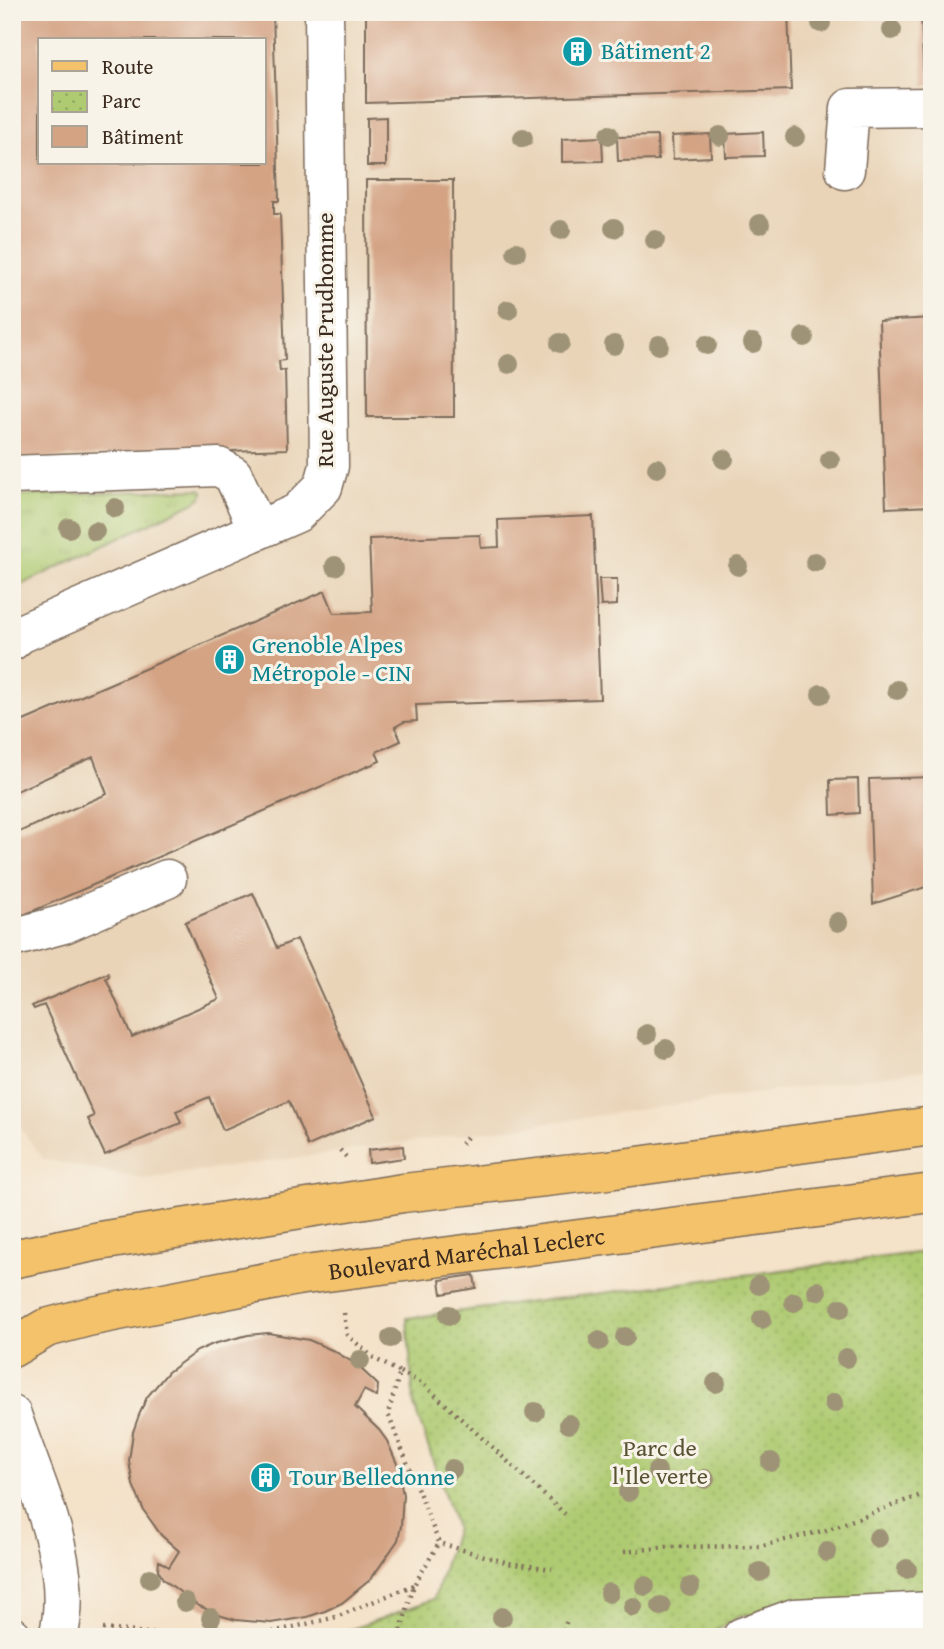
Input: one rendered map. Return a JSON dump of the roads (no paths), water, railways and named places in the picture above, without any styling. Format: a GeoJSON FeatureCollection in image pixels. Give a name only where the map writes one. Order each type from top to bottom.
{"type":"FeatureCollection","features":[{"type":"Feature","properties":{"kind":"main road"},"geometry":{"type":"LineString","coordinates":[[12,1259],[99,1241],[403,1193],[608,1170],[932,1126]]}},
{"type":"Feature","properties":{"kind":"main road","name":"Boulevard Maréchal Leclerc"},"geometry":{"type":"LineString","coordinates":[[12,1348],[46,1328],[88,1317],[297,1276],[932,1193]]}},
{"type":"Feature","properties":{"kind":"street","name":"Rue Auguste Prudhomme"},"geometry":{"type":"LineString","coordinates":[[15,636],[297,513],[323,487],[329,466],[324,12]]}},
{"type":"Feature","properties":{"kind":"street"},"geometry":{"type":"LineString","coordinates":[[845,170],[850,108],[932,107]]}},
{"type":"Feature","properties":{"kind":"street"},"geometry":{"type":"LineString","coordinates":[[12,475],[219,467],[233,475],[258,530]]}},
{"type":"Feature","properties":{"kind":"street"},"geometry":{"type":"LineString","coordinates":[[12,938],[68,933],[167,879]]}},
{"type":"Feature","properties":{"kind":"street"},"geometry":{"type":"LineString","coordinates":[[12,1415],[36,1481],[59,1563],[60,1628]]}},
{"type":"Feature","properties":{"kind":"street"},"geometry":{"type":"LineString","coordinates":[[742,1637],[794,1618],[932,1611]]}},
{"type":"Feature","properties":{"kind":"place","name":"Bâtiment 2"},"geometry":{"type":"Point","coordinates":[578,51]}},
{"type":"Feature","properties":{"kind":"place","name":"Grenoble Alpes Métropole - CIN"},"geometry":{"type":"Point","coordinates":[229,659]}},
{"type":"Feature","properties":{"kind":"place","name":"Tour Belledonne"},"geometry":{"type":"Point","coordinates":[266,1477]}},
{"type":"Feature","properties":{"kind":"park label","name":"Parc de l'Ile verte"},"geometry":{"type":"Point","coordinates":[660,1462]}}]}
